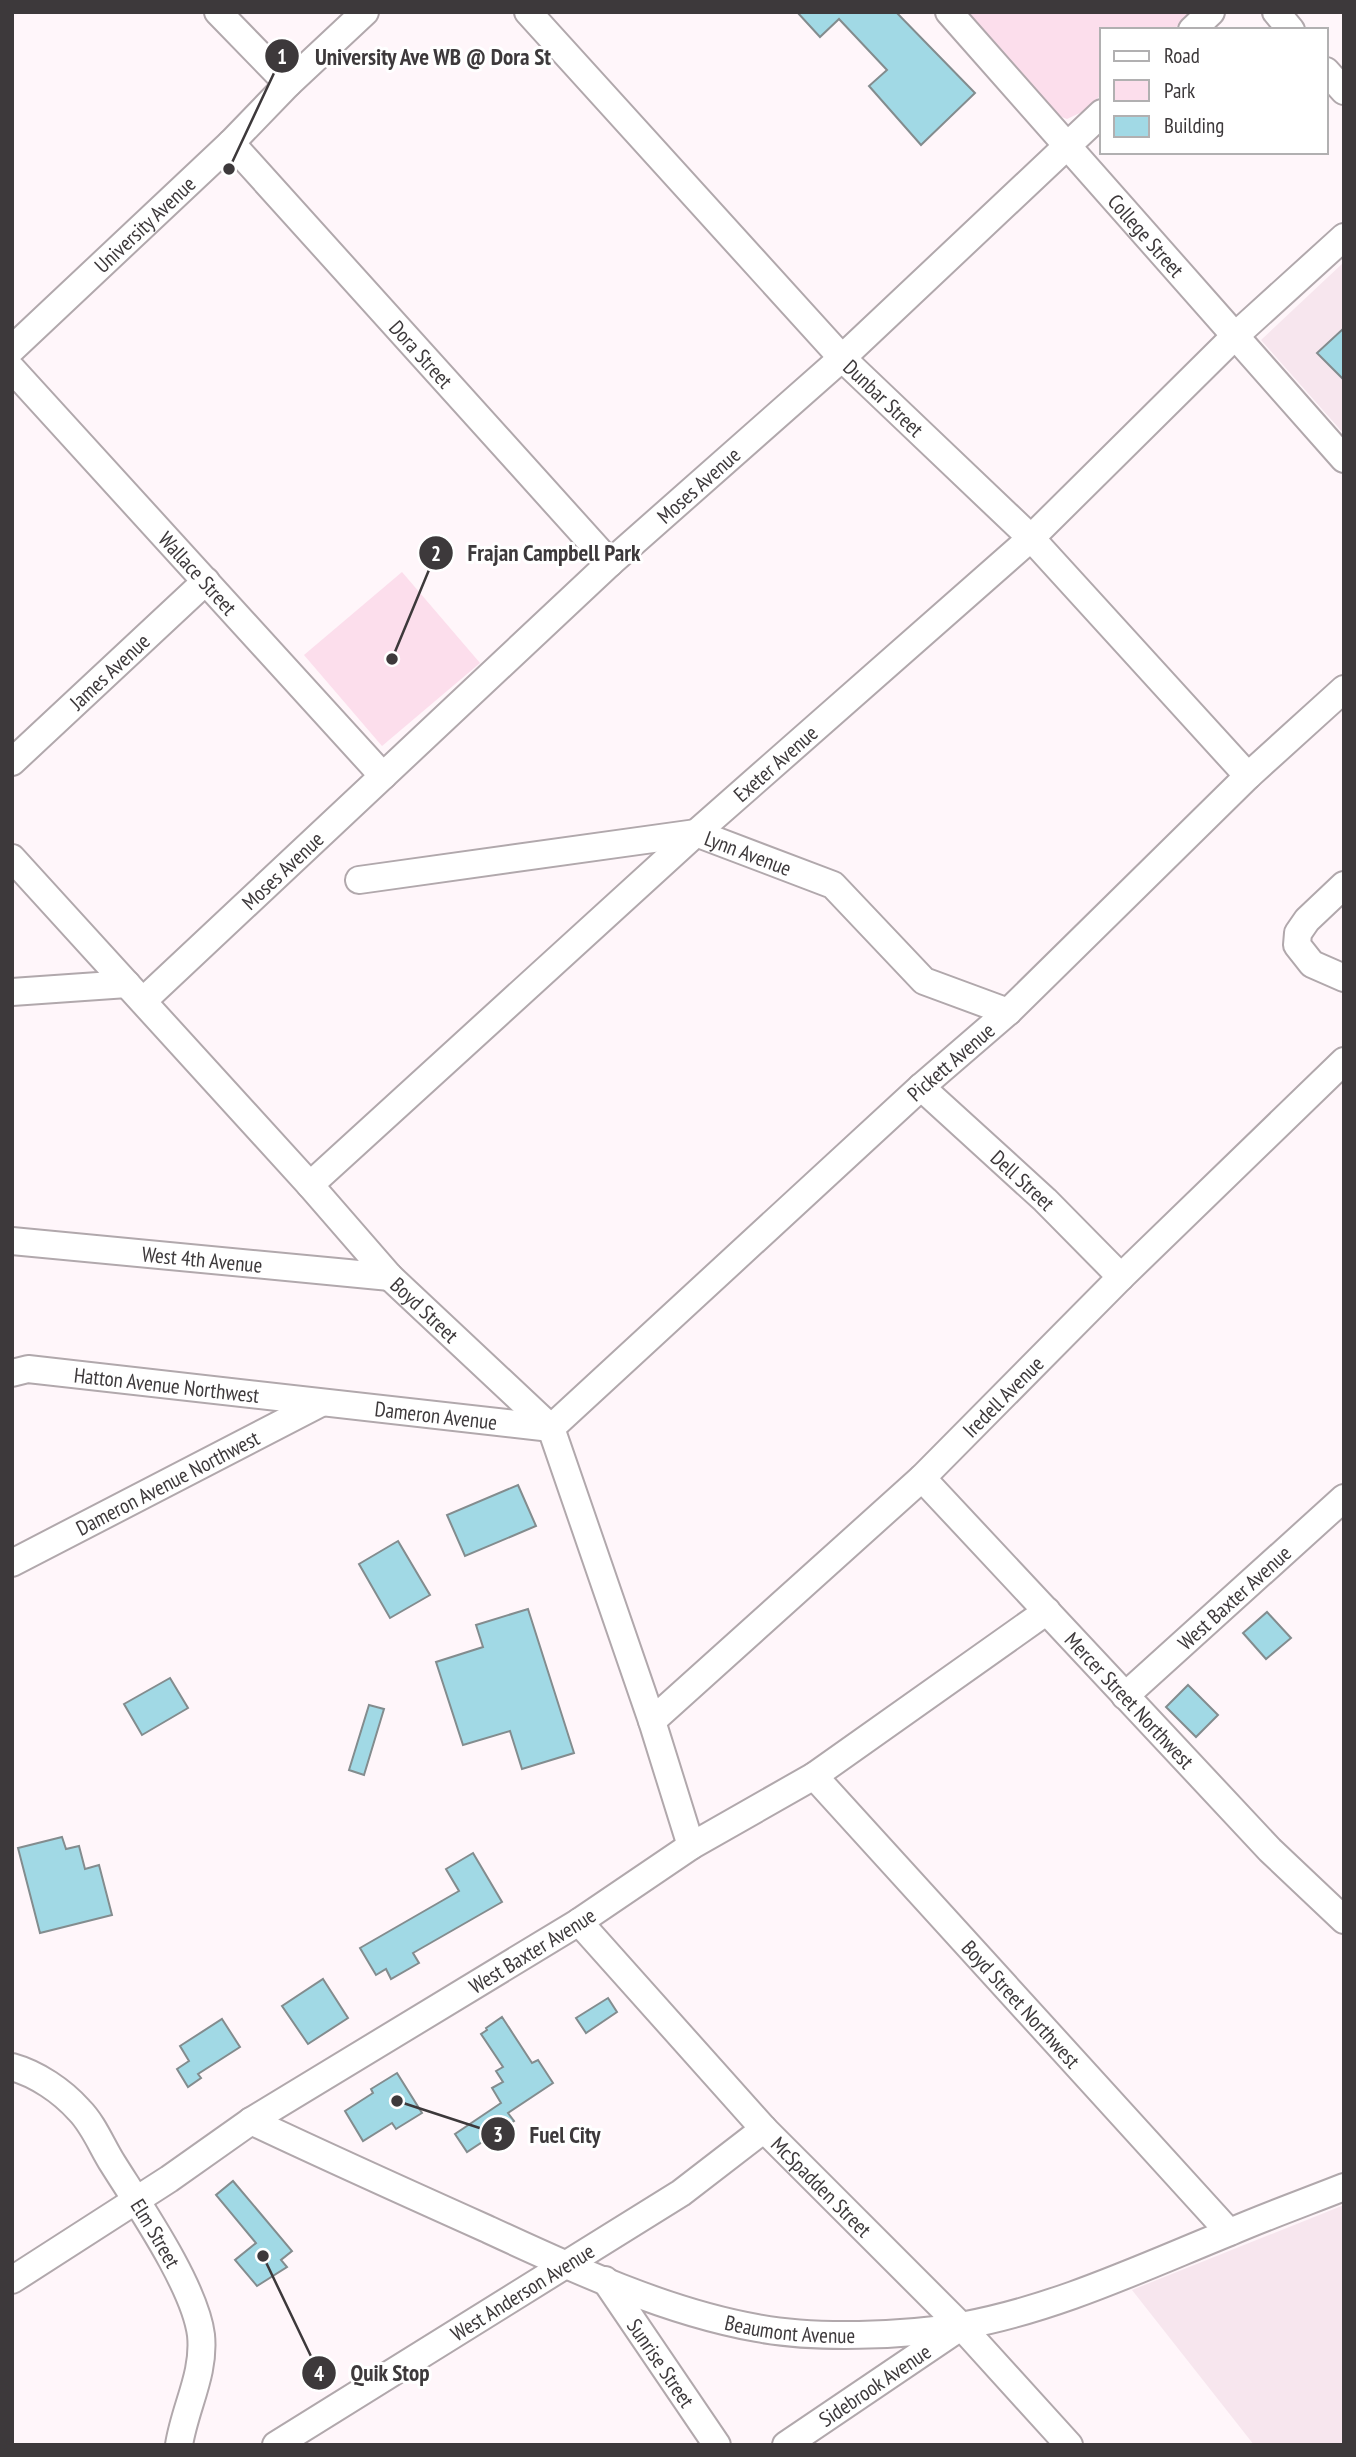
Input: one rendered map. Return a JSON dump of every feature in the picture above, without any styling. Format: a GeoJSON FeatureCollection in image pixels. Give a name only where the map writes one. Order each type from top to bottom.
{"type":"FeatureCollection","features":[{"type":"Feature","properties":{"kind":"street"},"geometry":{"type":"LineString","coordinates":[[218,12],[288,84]]}},
{"type":"Feature","properties":{"kind":"street","name":"University Avenue"},"geometry":{"type":"LineString","coordinates":[[12,349],[232,143],[288,84],[365,12]]}},
{"type":"Feature","properties":{"kind":"street","name":"Dunbar Street"},"geometry":{"type":"LineString","coordinates":[[528,12],[842,358],[1031,538],[1248,776]]}},
{"type":"Feature","properties":{"kind":"street","name":"College Street"},"geometry":{"type":"LineString","coordinates":[[949,12],[1344,459]]}},
{"type":"Feature","properties":{"kind":"street"},"geometry":{"type":"LineString","coordinates":[[1194,28],[1211,12]]}},
{"type":"Feature","properties":{"kind":"street"},"geometry":{"type":"LineString","coordinates":[[1276,12],[1289,28]]}},
{"type":"Feature","properties":{"kind":"street"},"geometry":{"type":"LineString","coordinates":[[1328,73],[1344,91]]}},
{"type":"Feature","properties":{"kind":"street","name":"Moses Avenue"},"geometry":{"type":"LineString","coordinates":[[135,993],[383,776],[610,563],[842,358],[1100,115]]}},
{"type":"Feature","properties":{"kind":"street","name":"Dora Street"},"geometry":{"type":"LineString","coordinates":[[232,143],[610,563]]}},
{"type":"Feature","properties":{"kind":"street","name":"Exeter Avenue"},"geometry":{"type":"LineString","coordinates":[[310,1185],[696,834],[1031,538],[1236,335],[1344,237]]}},
{"type":"Feature","properties":{"kind":"street","name":"Wallace Street"},"geometry":{"type":"LineString","coordinates":[[12,369],[383,776]]}},
{"type":"Feature","properties":{"kind":"street","name":"James Avenue"},"geometry":{"type":"LineString","coordinates":[[12,762],[206,581]]}},
{"type":"Feature","properties":{"kind":"street","name":"Pickett Avenue"},"geometry":{"type":"LineString","coordinates":[[551,1428],[921,1087],[1008,1012],[1248,776],[1344,689]]}},
{"type":"Feature","properties":{"kind":"street","name":"Lynn Avenue"},"geometry":{"type":"LineString","coordinates":[[359,880],[696,834],[833,885],[924,981],[1008,1012]]}},
{"type":"Feature","properties":{"kind":"street","name":"Boyd Street"},"geometry":{"type":"LineString","coordinates":[[12,858],[310,1185],[390,1277],[551,1428],[652,1721],[691,1846]]}},
{"type":"Feature","properties":{"kind":"street"},"geometry":{"type":"LineString","coordinates":[[1344,886],[1307,920],[1298,933],[1297,945],[1312,964],[1344,978]]}},
{"type":"Feature","properties":{"kind":"street"},"geometry":{"type":"LineString","coordinates":[[12,992],[135,993]]}},
{"type":"Feature","properties":{"kind":"street","name":"Iredell Avenue"},"geometry":{"type":"LineString","coordinates":[[652,1721],[922,1478],[1121,1277],[1344,1060]]}},
{"type":"Feature","properties":{"kind":"street","name":"Dell Street"},"geometry":{"type":"LineString","coordinates":[[921,1087],[1045,1200],[1121,1277]]}},
{"type":"Feature","properties":{"kind":"street","name":"West 4th Avenue"},"geometry":{"type":"LineString","coordinates":[[12,1241],[390,1277]]}},
{"type":"Feature","properties":{"kind":"street","name":"Hatton Avenue Northwest"},"geometry":{"type":"LineString","coordinates":[[12,1373],[28,1369],[321,1403]]}},
{"type":"Feature","properties":{"kind":"street","name":"Dameron Avenue"},"geometry":{"type":"LineString","coordinates":[[321,1403],[551,1428]]}},
{"type":"Feature","properties":{"kind":"street","name":"Dameron Avenue Northwest"},"geometry":{"type":"LineString","coordinates":[[12,1563],[321,1403]]}},
{"type":"Feature","properties":{"kind":"street","name":"Mercer Street Northwest"},"geometry":{"type":"LineString","coordinates":[[922,1478],[1270,1850],[1344,1920]]}},
{"type":"Feature","properties":{"kind":"street","name":"West Baxter Avenue"},"geometry":{"type":"LineString","coordinates":[[1125,1696],[1344,1498]]}},
{"type":"Feature","properties":{"kind":"street","name":"West Baxter Avenue"},"geometry":{"type":"LineString","coordinates":[[12,2280],[251,2122],[579,1922],[691,1846],[814,1776],[1047,1611]]}},
{"type":"Feature","properties":{"kind":"street","name":"Boyd Street Northwest"},"geometry":{"type":"LineString","coordinates":[[814,1776],[1229,2232]]}},
{"type":"Feature","properties":{"kind":"street","name":"McSpadden Street"},"geometry":{"type":"LineString","coordinates":[[579,1922],[764,2129],[961,2326],[1069,2445]]}},
{"type":"Feature","properties":{"kind":"street","name":"Elm Street"},"geometry":{"type":"LineString","coordinates":[[12,2067],[46,2083],[82,2112],[136,2200],[197,2313],[201,2358],[179,2445]]}},
{"type":"Feature","properties":{"kind":"street","name":"Beaumont Avenue"},"geometry":{"type":"LineString","coordinates":[[251,2122],[566,2265],[693,2314],[759,2329],[820,2334],[911,2332],[961,2326],[1034,2308],[1112,2282],[1229,2232],[1344,2188]]}},
{"type":"Feature","properties":{"kind":"street","name":"West Anderson Avenue"},"geometry":{"type":"LineString","coordinates":[[275,2445],[681,2193],[764,2129]]}},
{"type":"Feature","properties":{"kind":"street","name":"Sunrise Street"},"geometry":{"type":"LineString","coordinates":[[605,2280],[717,2445]]}},
{"type":"Feature","properties":{"kind":"street","name":"Sidebrook Avenue"},"geometry":{"type":"LineString","coordinates":[[786,2445],[961,2326]]}},
{"type":"Feature","properties":{"kind":"shaded area"},"geometry":{"type":"Polygon","coordinates":[[[1344,262],[1344,434],[1261,340],[1344,262]]]}},
{"type":"Feature","properties":{"kind":"shaded area"},"geometry":{"type":"Polygon","coordinates":[[[1344,2205],[1344,2445],[1254,2445],[1132,2290],[1344,2205]]]}},
{"type":"Feature","properties":{"kind":"green space"},"geometry":{"type":"Polygon","coordinates":[[[963,12],[1192,12],[1175,28],[1100,28],[1100,96],[1084,111],[1067,119],[1059,116],[963,12]]]}},
{"type":"Feature","properties":{"kind":"green space"},"geometry":{"type":"Polygon","coordinates":[[[402,572],[480,663],[382,746],[304,655],[402,572]]]}},
{"type":"Feature","properties":{"kind":"building"},"geometry":{"type":"Polygon","coordinates":[[[797,12],[896,12],[975,93],[921,145],[869,86],[887,70],[839,19],[820,37],[797,12]]]}},
{"type":"Feature","properties":{"kind":"building"},"geometry":{"type":"Polygon","coordinates":[[[1344,328],[1344,380],[1317,353],[1344,328]]]}},
{"type":"Feature","properties":{"kind":"building"},"geometry":{"type":"Polygon","coordinates":[[[518,1485],[536,1526],[465,1556],[447,1515],[518,1485]]]}},
{"type":"Feature","properties":{"kind":"building"},"geometry":{"type":"Polygon","coordinates":[[[398,1541],[430,1595],[390,1618],[359,1564],[398,1541]]]}},
{"type":"Feature","properties":{"kind":"building"},"geometry":{"type":"Polygon","coordinates":[[[528,1609],[574,1753],[522,1769],[510,1731],[463,1745],[436,1662],[483,1647],[476,1625],[528,1609]]]}},
{"type":"Feature","properties":{"kind":"building"},"geometry":{"type":"Polygon","coordinates":[[[1267,1612],[1291,1638],[1266,1659],[1243,1633],[1267,1612]]]}},
{"type":"Feature","properties":{"kind":"building"},"geometry":{"type":"Polygon","coordinates":[[[170,1678],[188,1708],[142,1735],[124,1704],[170,1678]]]}},
{"type":"Feature","properties":{"kind":"building"},"geometry":{"type":"Polygon","coordinates":[[[1188,1685],[1218,1715],[1196,1737],[1166,1707],[1188,1685]]]}},
{"type":"Feature","properties":{"kind":"building"},"geometry":{"type":"Polygon","coordinates":[[[369,1705],[384,1709],[364,1775],[349,1770],[369,1705]]]}},
{"type":"Feature","properties":{"kind":"building"},"geometry":{"type":"Polygon","coordinates":[[[62,1837],[66,1849],[79,1846],[85,1869],[99,1865],[112,1915],[40,1933],[18,1848],[62,1837]]]}},
{"type":"Feature","properties":{"kind":"building"},"geometry":{"type":"Polygon","coordinates":[[[473,1853],[502,1902],[413,1953],[419,1963],[391,1979],[386,1969],[376,1975],[360,1948],[459,1891],[446,1869],[473,1853]]]}},
{"type":"Feature","properties":{"kind":"building"},"geometry":{"type":"Polygon","coordinates":[[[323,1979],[348,2018],[308,2044],[282,2006],[323,1979]]]}},
{"type":"Feature","properties":{"kind":"building"},"geometry":{"type":"Polygon","coordinates":[[[608,1998],[617,2012],[586,2033],[576,2018],[608,1998]]]}},
{"type":"Feature","properties":{"kind":"building"},"geometry":{"type":"Polygon","coordinates":[[[502,2017],[532,2063],[538,2060],[553,2083],[508,2113],[514,2121],[467,2152],[455,2134],[501,2103],[492,2088],[503,2082],[496,2071],[503,2067],[481,2034],[502,2017]]]}},
{"type":"Feature","properties":{"kind":"building"},"geometry":{"type":"Polygon","coordinates":[[[222,2019],[240,2047],[198,2074],[201,2078],[188,2087],[177,2069],[189,2061],[180,2046],[222,2019]]]}},
{"type":"Feature","properties":{"kind":"building"},"geometry":{"type":"Polygon","coordinates":[[[397,2073],[422,2113],[396,2129],[392,2123],[363,2141],[345,2111],[373,2093],[371,2089],[397,2073]]]}},
{"type":"Feature","properties":{"kind":"building"},"geometry":{"type":"Polygon","coordinates":[[[233,2181],[292,2251],[281,2260],[287,2267],[257,2286],[235,2260],[256,2243],[216,2195],[233,2181]]]}},
{"type":"Feature","properties":{"kind":"place","name":"University Ave WB @ Dora St"},"geometry":{"type":"Point","coordinates":[229,169]}},
{"type":"Feature","properties":{"kind":"place","name":"Frajan Campbell Park"},"geometry":{"type":"Point","coordinates":[392,659]}},
{"type":"Feature","properties":{"kind":"place","name":"Fuel City"},"geometry":{"type":"Point","coordinates":[397,2101]}},
{"type":"Feature","properties":{"kind":"place","name":"Quik Stop"},"geometry":{"type":"Point","coordinates":[263,2256]}}]}
